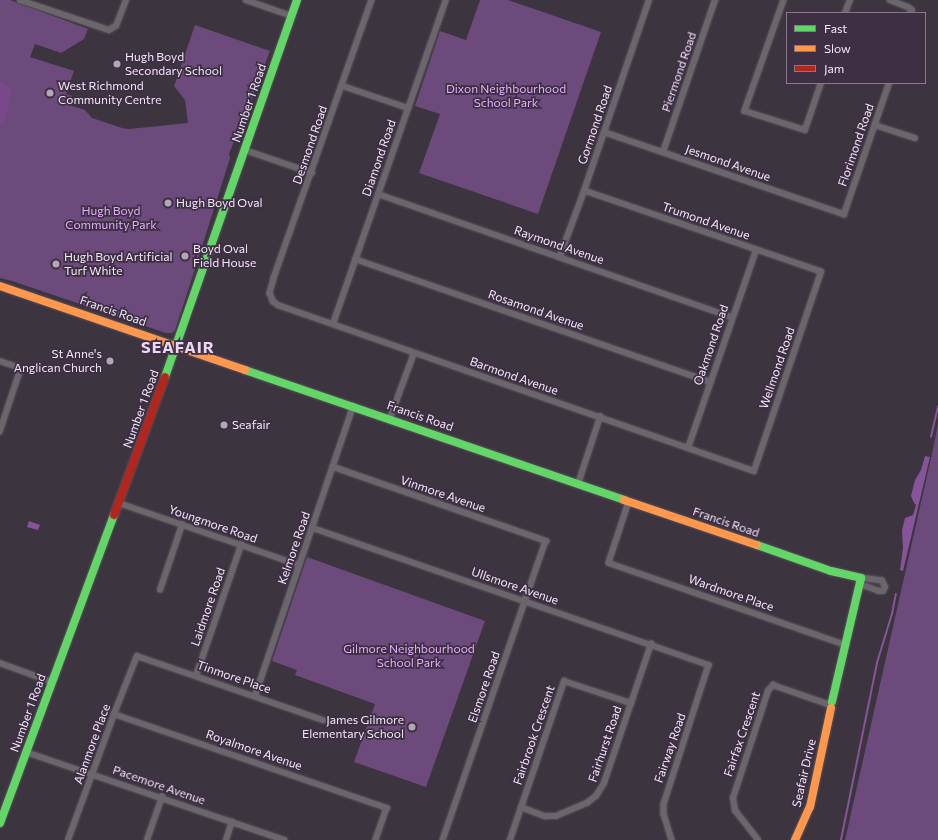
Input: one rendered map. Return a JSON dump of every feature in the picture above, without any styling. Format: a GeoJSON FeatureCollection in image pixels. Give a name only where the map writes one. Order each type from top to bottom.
{"type":"FeatureCollection","features":[{"type":"Feature","properties":{"kind":"street"},"geometry":{"type":"LineString","coordinates":[[20,0],[109,30],[116,26],[126,0]]}},
{"type":"Feature","properties":{"kind":"street"},"geometry":{"type":"LineString","coordinates":[[246,0],[292,16]]}},
{"type":"Feature","properties":{"kind":"street","name":"Number 1 Road"},"geometry":{"type":"LineString","coordinates":[[0,823],[177,345],[297,0]]}},
{"type":"Feature","properties":{"kind":"street","name":"Desmond Road"},"geometry":{"type":"LineString","coordinates":[[271,298],[274,279],[372,0]]}},
{"type":"Feature","properties":{"kind":"street","name":"Diamond Road"},"geometry":{"type":"LineString","coordinates":[[333,324],[446,0]]}},
{"type":"Feature","properties":{"kind":"street","name":"Gormond Road"},"geometry":{"type":"LineString","coordinates":[[560,256],[584,191],[649,0]]}},
{"type":"Feature","properties":{"kind":"street","name":"Piermond Road"},"geometry":{"type":"LineString","coordinates":[[663,152],[715,0]]}},
{"type":"Feature","properties":{"kind":"street"},"geometry":{"type":"LineString","coordinates":[[784,0],[745,111],[805,130],[821,84]]}},
{"type":"Feature","properties":{"kind":"street"},"geometry":{"type":"LineString","coordinates":[[845,12],[850,0]]}},
{"type":"Feature","properties":{"kind":"street"},"geometry":{"type":"LineString","coordinates":[[890,0],[912,11]]}},
{"type":"Feature","properties":{"kind":"street","name":"Florimond Road"},"geometry":{"type":"LineString","coordinates":[[844,214],[889,84]]}},
{"type":"Feature","properties":{"kind":"street"},"geometry":{"type":"LineString","coordinates":[[343,86],[408,108]]}},
{"type":"Feature","properties":{"kind":"street"},"geometry":{"type":"LineString","coordinates":[[875,125],[915,138]]}},
{"type":"Feature","properties":{"kind":"street","name":"Jesmond Avenue"},"geometry":{"type":"LineString","coordinates":[[604,132],[844,214]]}},
{"type":"Feature","properties":{"kind":"street"},"geometry":{"type":"LineString","coordinates":[[245,150],[312,172]]}},
{"type":"Feature","properties":{"kind":"street","name":"Trumond Avenue"},"geometry":{"type":"LineString","coordinates":[[584,191],[821,272]]}},
{"type":"Feature","properties":{"kind":"street","name":"Raymond Avenue"},"geometry":{"type":"LineString","coordinates":[[378,194],[732,317]]}},
{"type":"Feature","properties":{"kind":"street","name":"Oakmond Road"},"geometry":{"type":"LineString","coordinates":[[688,448],[756,250]]}},
{"type":"Feature","properties":{"kind":"street","name":"Rosamond Avenue"},"geometry":{"type":"LineString","coordinates":[[355,259],[710,382]]}},
{"type":"Feature","properties":{"kind":"street","name":"Wellmond Road"},"geometry":{"type":"LineString","coordinates":[[754,471],[821,272]]}},
{"type":"Feature","properties":{"kind":"street","name":"Francis Road"},"geometry":{"type":"LineString","coordinates":[[0,286],[390,418],[860,581]]}},
{"type":"Feature","properties":{"kind":"street","name":"Barmond Avenue"},"geometry":{"type":"LineString","coordinates":[[271,298],[278,305],[754,471]]}},
{"type":"Feature","properties":{"kind":"street"},"geometry":{"type":"LineString","coordinates":[[390,418],[414,353]]}},
{"type":"Feature","properties":{"kind":"street"},"geometry":{"type":"LineString","coordinates":[[0,361],[17,367],[20,372],[0,432]]}},
{"type":"Feature","properties":{"kind":"street","name":"Kelmore Road"},"geometry":{"type":"LineString","coordinates":[[254,696],[334,467],[353,406]]}},
{"type":"Feature","properties":{"kind":"street"},"geometry":{"type":"LineString","coordinates":[[578,484],[600,417]]}},
{"type":"Feature","properties":{"kind":"street","name":"Vinmore Avenue"},"geometry":{"type":"LineString","coordinates":[[334,467],[546,541]]}},
{"type":"Feature","properties":{"kind":"street","name":"Wardmore Place"},"geometry":{"type":"LineString","coordinates":[[629,502],[609,563],[846,645]]}},
{"type":"Feature","properties":{"kind":"street","name":"Youngmore Road"},"geometry":{"type":"LineString","coordinates":[[119,503],[299,565]]}},
{"type":"Feature","properties":{"kind":"street"},"geometry":{"type":"LineString","coordinates":[[160,590],[182,525]]}},
{"type":"Feature","properties":{"kind":"street","name":"Ullsmore Avenue"},"geometry":{"type":"LineString","coordinates":[[313,528],[709,665]]}},
{"type":"Feature","properties":{"kind":"street","name":"Elsmore Road"},"geometry":{"type":"LineString","coordinates":[[443,840],[546,541]]}},
{"type":"Feature","properties":{"kind":"street","name":"Laidmore Road"},"geometry":{"type":"LineString","coordinates":[[196,676],[241,545]]}},
{"type":"Feature","properties":{"kind":"street","name":"Seafair Drive"},"geometry":{"type":"LineString","coordinates":[[795,840],[801,830],[810,807],[830,705],[846,645],[860,581]]}},
{"type":"Feature","properties":{"kind":"street","name":"Fairhurst Road"},"geometry":{"type":"LineString","coordinates":[[521,807],[545,816],[556,816],[587,803],[596,796],[604,783],[651,644]]}},
{"type":"Feature","properties":{"kind":"street","name":"Tinmore Place"},"geometry":{"type":"LineString","coordinates":[[137,656],[323,720]]}},
{"type":"Feature","properties":{"kind":"street","name":"Alanmore Place"},"geometry":{"type":"LineString","coordinates":[[68,840],[137,656]]}},
{"type":"Feature","properties":{"kind":"street"},"geometry":{"type":"LineString","coordinates":[[0,663],[52,682]]}},
{"type":"Feature","properties":{"kind":"street","name":"Fairway Road"},"geometry":{"type":"LineString","coordinates":[[671,839],[664,814],[664,804],[709,665]]}},
{"type":"Feature","properties":{"kind":"street","name":"Fairbrook Crescent"},"geometry":{"type":"LineString","coordinates":[[510,840],[564,680],[631,703]]}},
{"type":"Feature","properties":{"kind":"street","name":"Fairfax Crescent"},"geometry":{"type":"LineString","coordinates":[[758,840],[735,811],[733,798],[768,691],[773,685],[830,705]]}},
{"type":"Feature","properties":{"kind":"street","name":"Royalmore Avenue"},"geometry":{"type":"LineString","coordinates":[[114,714],[387,808],[376,840]]}},
{"type":"Feature","properties":{"kind":"street","name":"Pacemore Avenue"},"geometry":{"type":"LineString","coordinates":[[26,752],[162,797],[284,840]]}},
{"type":"Feature","properties":{"kind":"street"},"geometry":{"type":"LineString","coordinates":[[147,840],[162,797]]}},
{"type":"Feature","properties":{"kind":"street"},"geometry":{"type":"LineString","coordinates":[[226,840],[232,822]]}},
{"type":"Feature","properties":{"kind":"street"},"geometry":{"type":"LineString","coordinates":[[664,840],[671,839]]}},
{"type":"Feature","properties":{"kind":"green space","name":"Hugh Boyd Community Park"},"geometry":{"type":"Polygon","coordinates":[[[0,0],[10,0],[88,29],[84,39],[61,53],[35,44],[30,57],[74,71],[66,94],[72,96],[69,105],[85,110],[92,118],[122,128],[129,129],[188,123],[185,100],[174,86],[195,25],[270,51],[238,136],[235,139],[229,154],[230,158],[194,272],[175,330],[172,333],[166,333],[0,278],[0,0]]]}},
{"type":"Feature","properties":{"kind":"green space","name":"Dixon Neighbourhood School Park"},"geometry":{"type":"Polygon","coordinates":[[[480,0],[508,0],[601,32],[538,214],[419,173],[440,114],[415,106],[440,31],[466,40],[480,0]]]}},
{"type":"Feature","properties":{"kind":"green space"},"geometry":{"type":"Polygon","coordinates":[[[938,424],[938,840],[845,840],[933,449],[938,424]]]}},
{"type":"Feature","properties":{"kind":"green space","name":"Gilmore Neighbourhood School Park"},"geometry":{"type":"Polygon","coordinates":[[[307,557],[485,621],[426,787],[354,762],[375,704],[295,675],[297,670],[272,661],[307,557]]]}},
{"type":"Feature","properties":{"kind":"shaded area"},"geometry":{"type":"Polygon","coordinates":[[[0,82],[9,87],[12,93],[4,122],[0,127],[0,82]]]}},
{"type":"Feature","properties":{"kind":"shaded area"},"geometry":{"type":"Polygon","coordinates":[[[925,456],[930,457],[903,571],[900,570],[903,548],[902,530],[905,518],[913,515],[916,505],[911,496],[915,480],[921,470],[925,456]]]}},
{"type":"Feature","properties":{"kind":"shaded area"},"geometry":{"type":"Polygon","coordinates":[[[29,521],[40,525],[38,530],[27,527],[29,521]]]}},
{"type":"Feature","properties":{"kind":"waterway"},"geometry":{"type":"LineString","coordinates":[[931,437],[938,407]]}},
{"type":"Feature","properties":{"kind":"waterway"},"geometry":{"type":"LineString","coordinates":[[841,840],[877,663],[892,614],[896,594]]}},
{"type":"Feature","properties":{"kind":"traffic: fast"},"geometry":{"type":"LineString","coordinates":[[165,377],[297,0]]}},
{"type":"Feature","properties":{"kind":"traffic: fast"},"geometry":{"type":"LineString","coordinates":[[245,370],[624,500]]}},
{"type":"Feature","properties":{"kind":"traffic: fast"},"geometry":{"type":"LineString","coordinates":[[0,823],[114,515]]}},
{"type":"Feature","properties":{"kind":"traffic: fast"},"geometry":{"type":"LineString","coordinates":[[757,545],[831,571],[861,578],[832,702]]}},
{"type":"Feature","properties":{"kind":"traffic: slow"},"geometry":{"type":"LineString","coordinates":[[0,286],[245,370]]}},
{"type":"Feature","properties":{"kind":"traffic: slow"},"geometry":{"type":"LineString","coordinates":[[624,500],[757,545]]}},
{"type":"Feature","properties":{"kind":"traffic: slow"},"geometry":{"type":"LineString","coordinates":[[795,840],[810,807],[831,708]]}},
{"type":"Feature","properties":{"kind":"traffic: jam"},"geometry":{"type":"LineString","coordinates":[[114,515],[165,377]]}},
{"type":"Feature","properties":{"kind":"place","name":"Hugh Boyd Secondary School"},"geometry":{"type":"Point","coordinates":[117,64]}},
{"type":"Feature","properties":{"kind":"place","name":"West Richmond Community Centre"},"geometry":{"type":"Point","coordinates":[50,93]}},
{"type":"Feature","properties":{"kind":"place","name":"Hugh Boyd Oval"},"geometry":{"type":"Point","coordinates":[168,203]}},
{"type":"Feature","properties":{"kind":"place","name":"Boyd Oval Field House"},"geometry":{"type":"Point","coordinates":[185,256]}},
{"type":"Feature","properties":{"kind":"place","name":"Hugh Boyd Artificial Turf White"},"geometry":{"type":"Point","coordinates":[56,264]}},
{"type":"Feature","properties":{"kind":"place","name":"St Anne's Anglican Church"},"geometry":{"type":"Point","coordinates":[110,361]}},
{"type":"Feature","properties":{"kind":"place","name":"Seafair"},"geometry":{"type":"Point","coordinates":[224,425]}},
{"type":"Feature","properties":{"kind":"place","name":"James Gilmore Elementary School"},"geometry":{"type":"Point","coordinates":[412,727]}},
{"type":"Feature","properties":{"kind":"district","name":"SEAFAIR"},"geometry":{"type":"Point","coordinates":[178,347]}}]}
